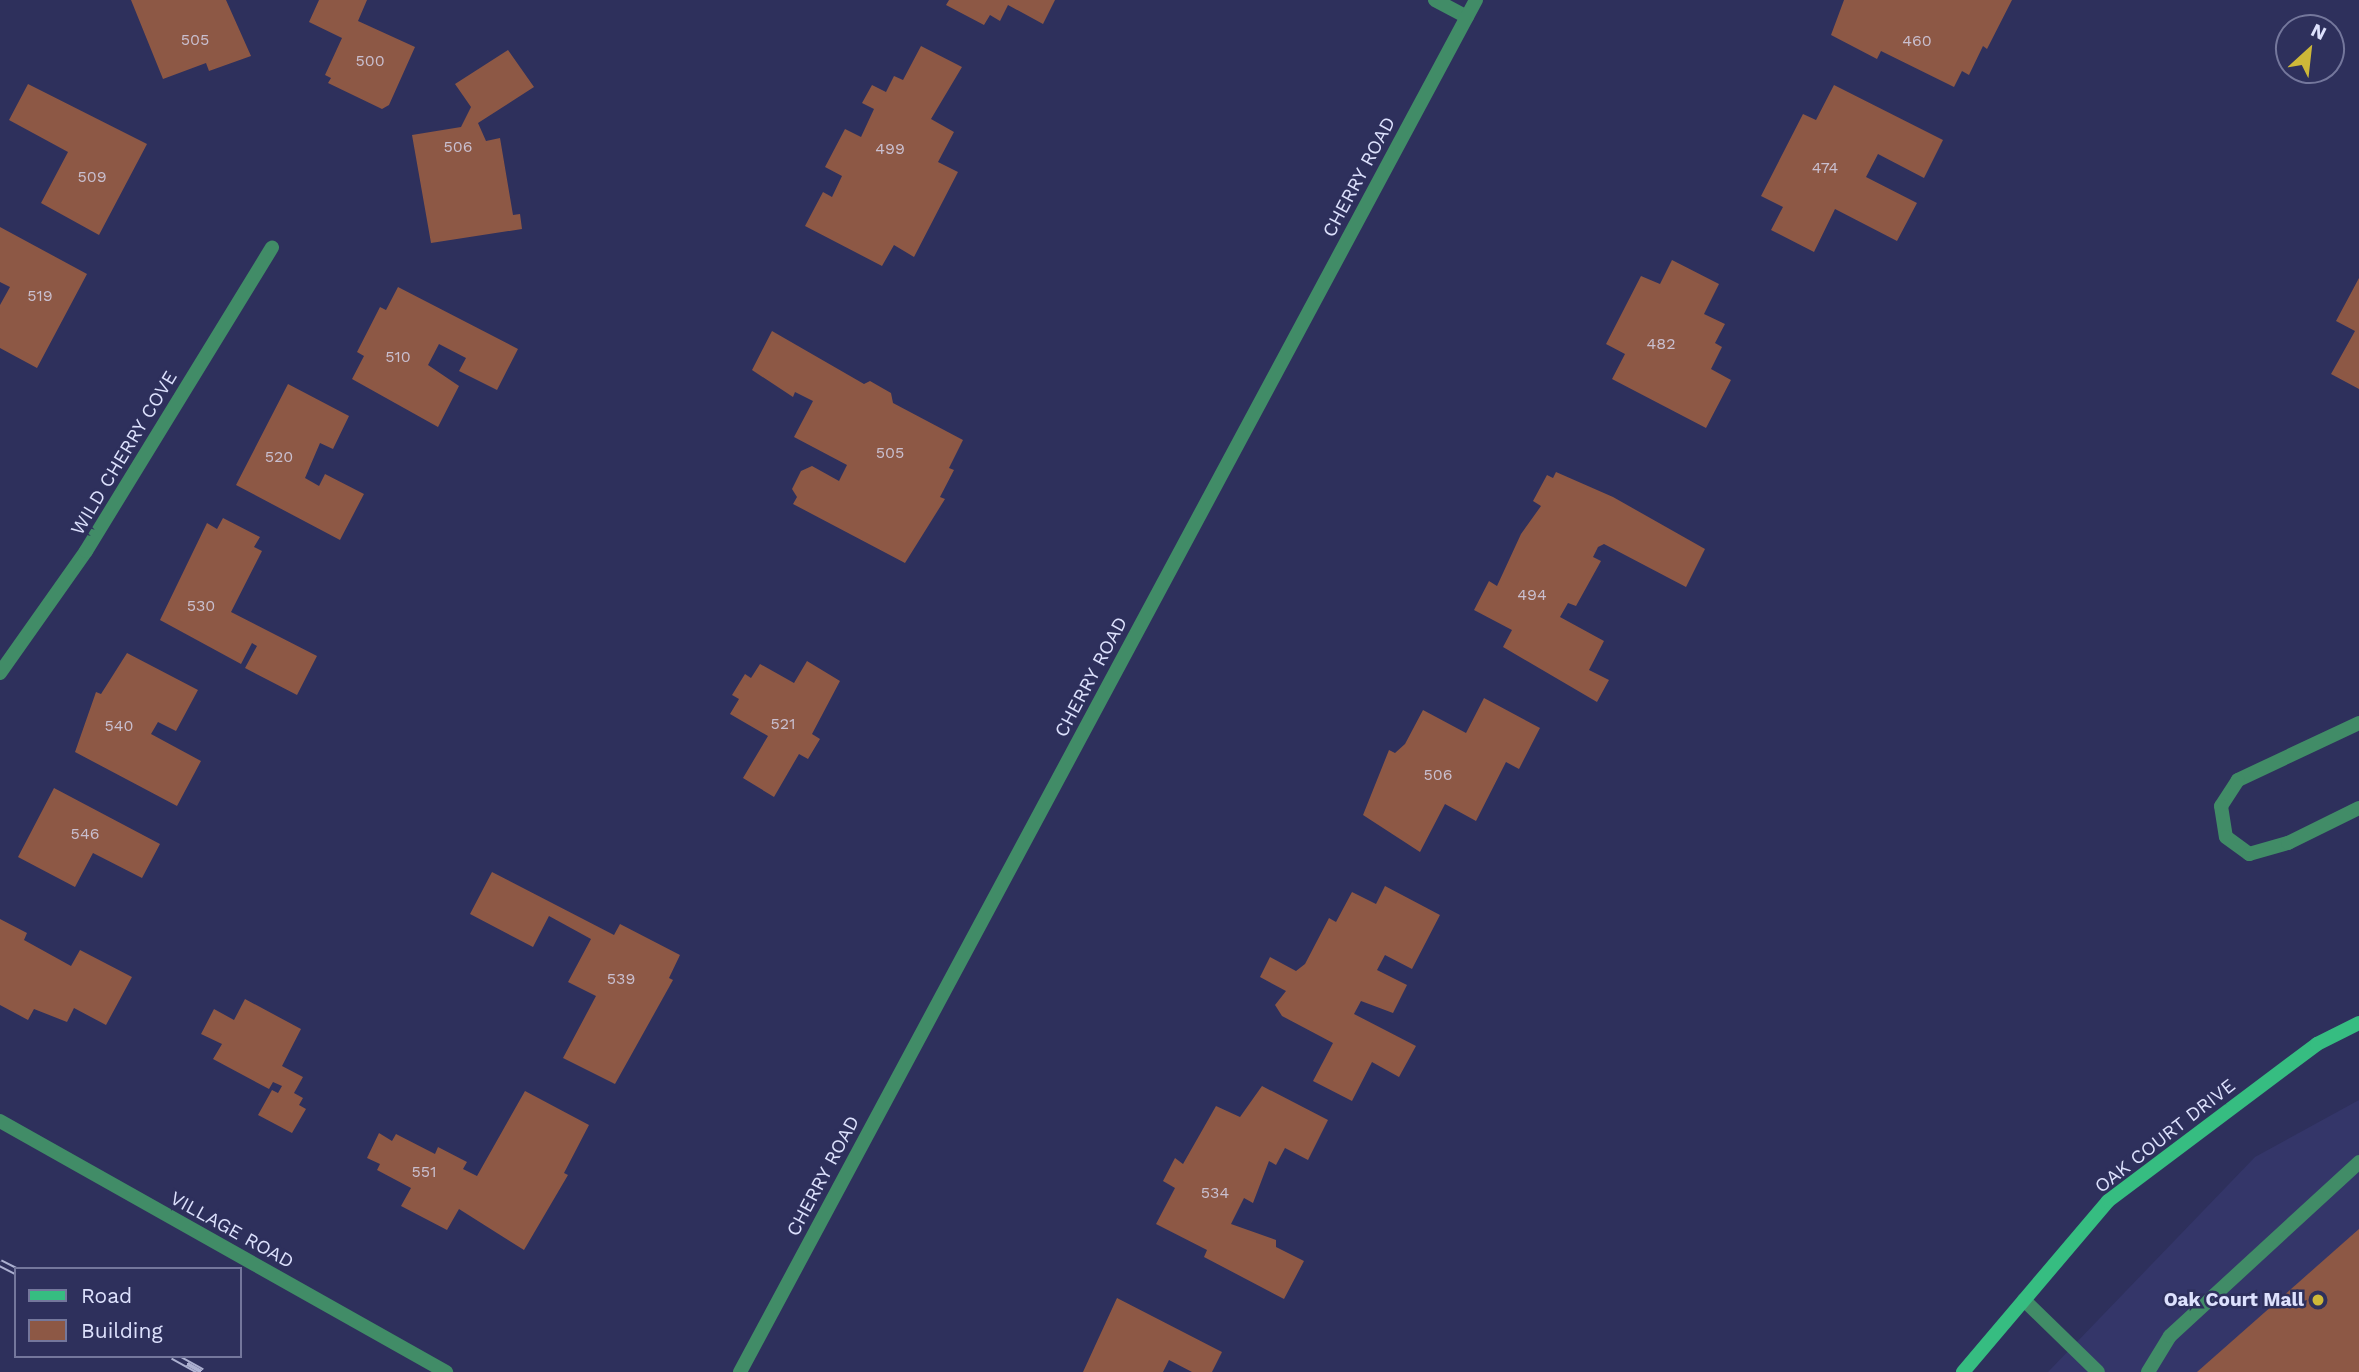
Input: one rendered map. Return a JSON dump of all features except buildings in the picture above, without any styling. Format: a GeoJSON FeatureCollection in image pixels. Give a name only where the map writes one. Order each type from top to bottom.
{"type":"FeatureCollection","features":[{"type":"Feature","properties":{"kind":"street"},"geometry":{"type":"LineString","coordinates":[[1435,0],[1467,16]]}},
{"type":"Feature","properties":{"kind":"street","name":"CHERRY ROAD"},"geometry":{"type":"LineString","coordinates":[[740,1372],[1476,0]]}},
{"type":"Feature","properties":{"kind":"street","name":"WILD CHERRY COVE"},"geometry":{"type":"LineString","coordinates":[[0,673],[86,551],[272,247]]}},
{"type":"Feature","properties":{"kind":"street"},"geometry":{"type":"LineString","coordinates":[[2359,723],[2238,780],[2221,806],[2226,837],[2249,854],[2288,843],[2359,808]]}},
{"type":"Feature","properties":{"kind":"street","name":"OAK COURT DRIVE"},"geometry":{"type":"LineString","coordinates":[[1963,1372],[2108,1201],[2317,1044],[2359,1023]]}},
{"type":"Feature","properties":{"kind":"street","name":"VILLAGE ROAD"},"geometry":{"type":"LineString","coordinates":[[0,1121],[446,1372]]}},
{"type":"Feature","properties":{"kind":"street"},"geometry":{"type":"LineString","coordinates":[[2148,1372],[2169,1336],[2359,1162]]}},
{"type":"Feature","properties":{"kind":"street"},"geometry":{"type":"LineString","coordinates":[[2024,1300],[2098,1372]]}},
{"type":"Feature","properties":{"kind":"shaded area"},"geometry":{"type":"Polygon","coordinates":[[[2359,1100],[2359,1372],[2048,1372],[2255,1157],[2359,1100]]]}},
{"type":"Feature","properties":{"kind":"railway"},"geometry":{"type":"LineString","coordinates":[[0,1263],[14,1270]]}},
{"type":"Feature","properties":{"kind":"railway"},"geometry":{"type":"LineString","coordinates":[[177,1358],[202,1372]]}},
{"type":"Feature","properties":{"kind":"place","name":"Oak Court Mall"},"geometry":{"type":"Point","coordinates":[2318,1300]}}]}
